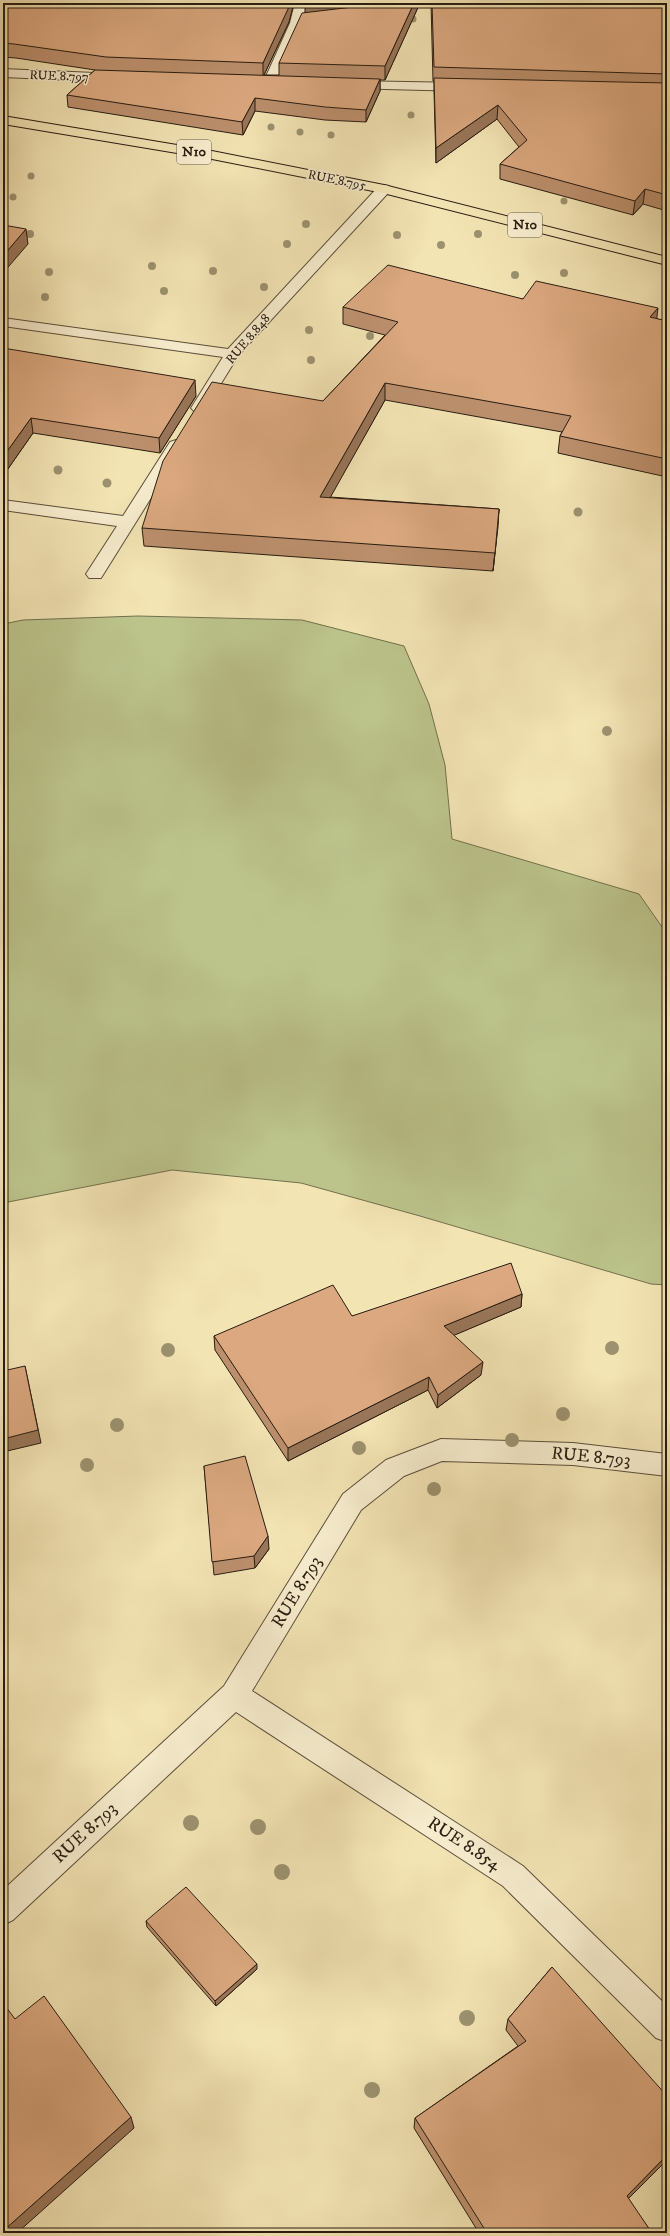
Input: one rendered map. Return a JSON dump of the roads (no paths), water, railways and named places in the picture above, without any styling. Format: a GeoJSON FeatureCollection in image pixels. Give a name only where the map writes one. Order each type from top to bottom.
{"type":"FeatureCollection","features":[{"type":"Feature","properties":{"kind":"highway","name":"RUE 8.795"},"geometry":{"type":"LineString","coordinates":[[3,120],[207,154],[384,189],[667,261]]}},
{"type":"Feature","properties":{"kind":"street"},"geometry":{"type":"LineString","coordinates":[[268,83],[296,23],[301,3]]}},
{"type":"Feature","properties":{"kind":"street"},"geometry":{"type":"LineString","coordinates":[[296,23],[312,21]]}},
{"type":"Feature","properties":{"kind":"street","name":"RUE 8.797"},"geometry":{"type":"LineString","coordinates":[[3,74],[128,78]]}},
{"type":"Feature","properties":{"kind":"street"},"geometry":{"type":"LineString","coordinates":[[253,83],[284,84]]}},
{"type":"Feature","properties":{"kind":"street"},"geometry":{"type":"LineString","coordinates":[[340,85],[476,88]]}},
{"type":"Feature","properties":{"kind":"street","name":"RUE 8.848"},"geometry":{"type":"LineString","coordinates":[[191,421],[232,354],[384,189]]}},
{"type":"Feature","properties":{"kind":"street"},"geometry":{"type":"LineString","coordinates":[[3,322],[232,354]]}},
{"type":"Feature","properties":{"kind":"street"},"geometry":{"type":"LineString","coordinates":[[95,574],[182,435]]}},
{"type":"Feature","properties":{"kind":"street"},"geometry":{"type":"LineString","coordinates":[[3,505],[128,522]]}},
{"type":"Feature","properties":{"kind":"street","name":"RUE 8.793"},"geometry":{"type":"LineString","coordinates":[[3,1910],[234,1696],[352,1502],[395,1468],[441,1450],[573,1454],[667,1465]]}},
{"type":"Feature","properties":{"kind":"street","name":"RUE 8.854"},"geometry":{"type":"LineString","coordinates":[[234,1696],[513,1876],[667,2027]]}}]}
